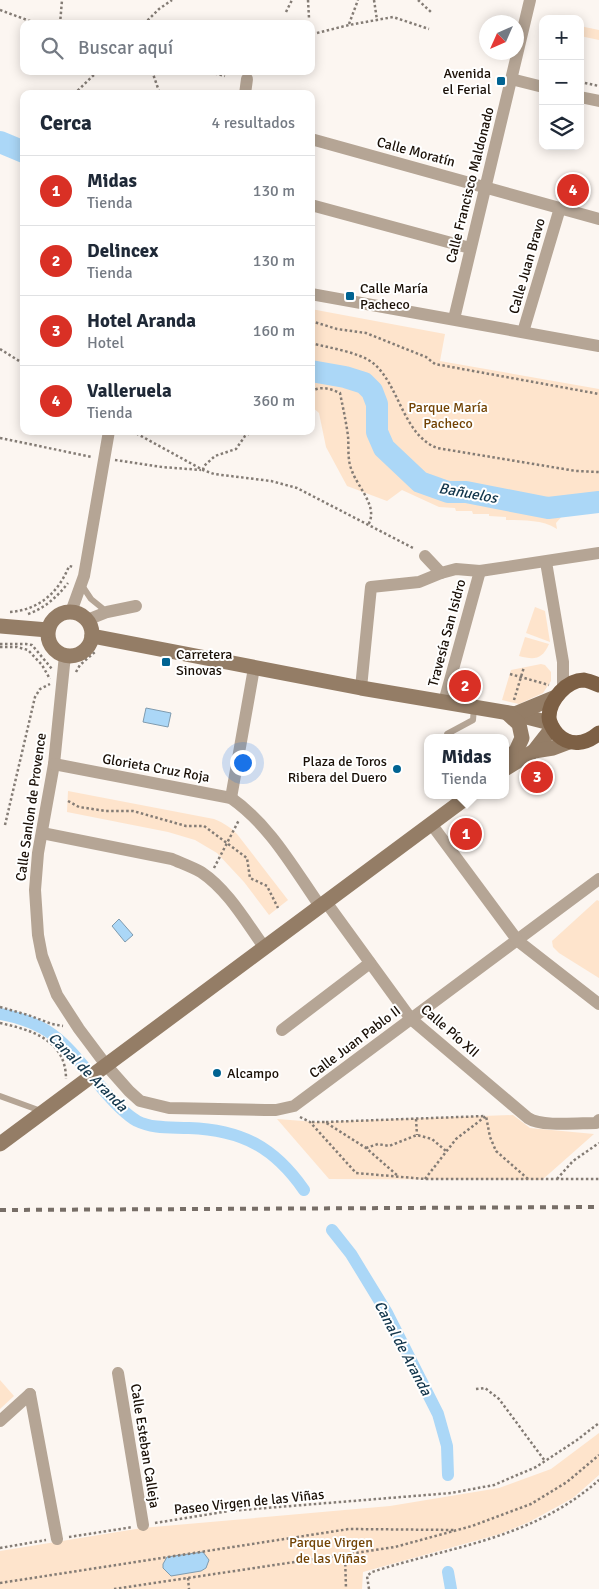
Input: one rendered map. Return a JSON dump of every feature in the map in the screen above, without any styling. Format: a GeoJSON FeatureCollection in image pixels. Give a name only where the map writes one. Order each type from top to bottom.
{"type":"FeatureCollection","features":[{"type":"Feature","properties":{"kind":"main road"},"geometry":{"type":"LineString","coordinates":[[599,685],[584,680],[575,682],[560,693],[549,710],[551,726],[569,742],[578,743],[591,740],[599,733]]}},
{"type":"Feature","properties":{"kind":"street","name":"Calle Francisco Maldonado"},"geometry":{"type":"LineString","coordinates":[[454,319],[530,0]]}},
{"type":"Feature","properties":{"kind":"street"},"geometry":{"type":"LineString","coordinates":[[511,78],[539,86]]}},
{"type":"Feature","properties":{"kind":"street"},"geometry":{"type":"LineString","coordinates":[[246,90],[247,79]]}},
{"type":"Feature","properties":{"kind":"street"},"geometry":{"type":"LineString","coordinates":[[584,97],[599,101]]}},
{"type":"Feature","properties":{"kind":"street","name":"Calle Moratín"},"geometry":{"type":"LineString","coordinates":[[315,140],[599,219]]}},
{"type":"Feature","properties":{"kind":"street"},"geometry":{"type":"LineString","coordinates":[[315,205],[470,248]]}},
{"type":"Feature","properties":{"kind":"street","name":"Calle Juan Bravo"},"geometry":{"type":"LineString","coordinates":[[523,332],[560,208]]}},
{"type":"Feature","properties":{"kind":"street"},"geometry":{"type":"LineString","coordinates":[[315,295],[599,346]]}},
{"type":"Feature","properties":{"kind":"street"},"geometry":{"type":"LineString","coordinates":[[71,612],[76,581],[84,576],[108,435]]}},
{"type":"Feature","properties":{"kind":"street"},"geometry":{"type":"LineString","coordinates":[[361,688],[372,587],[419,582],[442,572],[456,569],[480,571],[599,553]]}},
{"type":"Feature","properties":{"kind":"street"},"geometry":{"type":"LineString","coordinates":[[423,554],[442,572]]}},
{"type":"Feature","properties":{"kind":"street"},"geometry":{"type":"LineString","coordinates":[[511,713],[560,693],[563,662],[546,562]]}},
{"type":"Feature","properties":{"kind":"street","name":"Travesía San Isidro"},"geometry":{"type":"LineString","coordinates":[[444,702],[480,571]]}},
{"type":"Feature","properties":{"kind":"street"},"geometry":{"type":"LineString","coordinates":[[87,620],[107,612],[136,606]]}},
{"type":"Feature","properties":{"kind":"street"},"geometry":{"type":"LineString","coordinates":[[71,612],[87,620],[92,636],[90,642],[81,653],[65,655],[54,649],[50,643],[48,630],[57,616],[71,612]]}},
{"type":"Feature","properties":{"kind":"street"},"geometry":{"type":"LineString","coordinates":[[0,626],[48,630]]}},
{"type":"Feature","properties":{"kind":"street"},"geometry":{"type":"LineString","coordinates":[[92,636],[361,688],[511,713],[551,726],[534,751],[509,767]]}},
{"type":"Feature","properties":{"kind":"street","name":"Calle Sanlon de Provence"},"geometry":{"type":"LineString","coordinates":[[65,655],[54,764],[35,890],[38,935],[42,956],[54,988],[79,1029],[95,1072]]}},
{"type":"Feature","properties":{"kind":"street"},"geometry":{"type":"LineString","coordinates":[[563,662],[584,680]]}},
{"type":"Feature","properties":{"kind":"street"},"geometry":{"type":"LineString","coordinates":[[231,798],[254,668]]}},
{"type":"Feature","properties":{"kind":"street"},"geometry":{"type":"LineString","coordinates":[[509,757],[516,751],[522,738],[519,724],[511,713]]}},
{"type":"Feature","properties":{"kind":"street"},"geometry":{"type":"LineString","coordinates":[[534,751],[553,748],[569,742]]}},
{"type":"Feature","properties":{"kind":"street","name":"Glorieta Cruz Roja"},"geometry":{"type":"LineString","coordinates":[[54,764],[231,798],[246,808],[258,821],[323,904]]}},
{"type":"Feature","properties":{"kind":"street"},"geometry":{"type":"LineString","coordinates":[[0,1144],[465,799]]}},
{"type":"Feature","properties":{"kind":"street"},"geometry":{"type":"LineString","coordinates":[[432,824],[518,941],[599,1004]]}},
{"type":"Feature","properties":{"kind":"street"},"geometry":{"type":"LineString","coordinates":[[42,834],[172,859],[188,866],[208,878],[231,902],[264,947]]}},
{"type":"Feature","properties":{"kind":"street","name":"Calle Juan Pablo II"},"geometry":{"type":"LineString","coordinates":[[95,1072],[140,1100],[156,1106],[170,1108],[276,1110],[294,1106],[599,879]]}},
{"type":"Feature","properties":{"kind":"street","name":"Calle Pío XII"},"geometry":{"type":"LineString","coordinates":[[323,904],[411,1019],[534,1121],[598,1122]]}},
{"type":"Feature","properties":{"kind":"street"},"geometry":{"type":"LineString","coordinates":[[282,1030],[370,963]]}},
{"type":"Feature","properties":{"kind":"street","name":"Calle Esteban Calleja"},"geometry":{"type":"LineString","coordinates":[[118,1373],[143,1525]]}},
{"type":"Feature","properties":{"kind":"street"},"geometry":{"type":"LineString","coordinates":[[0,1421],[30,1394],[57,1539]]}},
{"type":"Feature","properties":{"kind":"lane"},"geometry":{"type":"LineString","coordinates":[[76,581],[91,599],[107,612]]}},
{"type":"Feature","properties":{"kind":"lane"},"geometry":{"type":"LineString","coordinates":[[446,734],[472,720],[474,708]]}},
{"type":"Feature","properties":{"kind":"lane"},"geometry":{"type":"LineString","coordinates":[[0,1096],[43,1111]]}},
{"type":"Feature","properties":{"kind":"path"},"geometry":{"type":"LineString","coordinates":[[60,20],[62,0]]}},
{"type":"Feature","properties":{"kind":"path"},"geometry":{"type":"LineString","coordinates":[[148,20],[172,0]]}},
{"type":"Feature","properties":{"kind":"path"},"geometry":{"type":"LineString","coordinates":[[286,12],[292,0]]}},
{"type":"Feature","properties":{"kind":"path"},"geometry":{"type":"LineString","coordinates":[[308,0],[309,18]]}},
{"type":"Feature","properties":{"kind":"path"},"geometry":{"type":"LineString","coordinates":[[349,25],[358,0]]}},
{"type":"Feature","properties":{"kind":"path"},"geometry":{"type":"LineString","coordinates":[[374,0],[377,20]]}},
{"type":"Feature","properties":{"kind":"path"},"geometry":{"type":"LineString","coordinates":[[418,0],[432,14]]}},
{"type":"Feature","properties":{"kind":"path"},"geometry":{"type":"LineString","coordinates":[[0,10],[27,20]]}},
{"type":"Feature","properties":{"kind":"path"},"geometry":{"type":"LineString","coordinates":[[316,33],[392,17],[429,29]]}},
{"type":"Feature","properties":{"kind":"path"},"geometry":{"type":"LineString","coordinates":[[78,90],[94,75]]}},
{"type":"Feature","properties":{"kind":"path"},"geometry":{"type":"LineString","coordinates":[[153,75],[159,90]]}},
{"type":"Feature","properties":{"kind":"path"},"geometry":{"type":"LineString","coordinates":[[221,75],[225,76]]}},
{"type":"Feature","properties":{"kind":"path"},"geometry":{"type":"LineString","coordinates":[[584,83],[599,86]]}},
{"type":"Feature","properties":{"kind":"path"},"geometry":{"type":"LineString","coordinates":[[315,322],[337,329],[366,334],[426,357],[435,364],[599,394]]}},
{"type":"Feature","properties":{"kind":"path"},"geometry":{"type":"LineString","coordinates":[[315,344],[364,358],[374,364],[382,373],[417,434],[429,445],[437,448],[559,468],[599,472]]}},
{"type":"Feature","properties":{"kind":"path"},"geometry":{"type":"LineString","coordinates":[[0,349],[20,362]]}},
{"type":"Feature","properties":{"kind":"path"},"geometry":{"type":"LineString","coordinates":[[315,388],[325,388],[340,393],[345,416],[349,463],[355,480],[372,512],[372,519],[368,525]]}},
{"type":"Feature","properties":{"kind":"path"},"geometry":{"type":"LineString","coordinates":[[139,435],[203,470],[214,474],[271,481],[297,488],[423,554]]}},
{"type":"Feature","properties":{"kind":"path"},"geometry":{"type":"LineString","coordinates":[[203,470],[204,466],[215,456],[236,450],[247,435]]}},
{"type":"Feature","properties":{"kind":"path"},"geometry":{"type":"LineString","coordinates":[[73,572],[76,560]]}},
{"type":"Feature","properties":{"kind":"path"},"geometry":{"type":"LineString","coordinates":[[24,615],[42,608],[76,581]]}},
{"type":"Feature","properties":{"kind":"path"},"geometry":{"type":"LineString","coordinates":[[0,645],[17,647],[31,652]]}},
{"type":"Feature","properties":{"kind":"path"},"geometry":{"type":"LineString","coordinates":[[0,645],[32,645],[52,669],[55,677]]}},
{"type":"Feature","properties":{"kind":"path"},"geometry":{"type":"LineString","coordinates":[[511,713],[524,667]]}},
{"type":"Feature","properties":{"kind":"path"},"geometry":{"type":"LineString","coordinates":[[510,674],[560,693]]}},
{"type":"Feature","properties":{"kind":"path"},"geometry":{"type":"LineString","coordinates":[[4,825],[35,697],[40,689],[50,684]]}},
{"type":"Feature","properties":{"kind":"path"},"geometry":{"type":"LineString","coordinates":[[68,801],[79,807],[106,811],[134,811],[186,826],[204,826],[247,858],[250,878],[267,886],[278,908]]}},
{"type":"Feature","properties":{"kind":"path"},"geometry":{"type":"LineString","coordinates":[[208,878],[242,814]]}},
{"type":"Feature","properties":{"kind":"path"},"geometry":{"type":"LineString","coordinates":[[0,1007],[28,1014],[52,1024],[79,1029]]}},
{"type":"Feature","properties":{"kind":"path"},"geometry":{"type":"LineString","coordinates":[[0,1023],[25,1028],[51,1043],[61,1056],[64,1064],[66,1095]]}},
{"type":"Feature","properties":{"kind":"path"},"geometry":{"type":"LineString","coordinates":[[486,1116],[310,1122],[356,1173],[425,1179],[599,1179]]}},
{"type":"Feature","properties":{"kind":"path"},"geometry":{"type":"LineString","coordinates":[[425,1179],[456,1139],[486,1116]]}},
{"type":"Feature","properties":{"kind":"path"},"geometry":{"type":"LineString","coordinates":[[486,1116],[490,1137],[496,1151],[529,1180]]}},
{"type":"Feature","properties":{"kind":"path"},"geometry":{"type":"LineString","coordinates":[[416,1119],[417,1135]]}},
{"type":"Feature","properties":{"kind":"path"},"geometry":{"type":"LineString","coordinates":[[325,1122],[366,1148],[398,1176],[403,1178]]}},
{"type":"Feature","properties":{"kind":"path"},"geometry":{"type":"LineString","coordinates":[[366,1148],[378,1144],[389,1146],[417,1135],[432,1139],[446,1151]]}},
{"type":"Feature","properties":{"kind":"path"},"geometry":{"type":"LineString","coordinates":[[557,1178],[573,1161],[599,1143]]}},
{"type":"Feature","properties":{"kind":"path"},"geometry":{"type":"LineString","coordinates":[[476,1389],[485,1388],[498,1399],[545,1461],[599,1423]]}},
{"type":"Feature","properties":{"kind":"path"},"geometry":{"type":"LineString","coordinates":[[114,1589],[395,1548],[460,1530],[531,1504],[567,1482],[599,1456]]}},
{"type":"Feature","properties":{"kind":"path","name":"Paseo Virgen de las Viñas"},"geometry":{"type":"LineString","coordinates":[[0,1548],[230,1511],[451,1494],[516,1477],[545,1461]]}},
{"type":"Feature","properties":{"kind":"path"},"geometry":{"type":"LineString","coordinates":[[369,1589],[367,1576],[372,1572],[492,1539],[544,1517],[566,1505],[582,1495],[599,1480]]}},
{"type":"Feature","properties":{"kind":"path"},"geometry":{"type":"LineString","coordinates":[[0,1583],[350,1529],[460,1530]]}},
{"type":"Feature","properties":{"kind":"path"},"geometry":{"type":"LineString","coordinates":[[345,1554],[346,1589]]}},
{"type":"Feature","properties":{"kind":"path"},"geometry":{"type":"LineString","coordinates":[[188,1578],[190,1589]]}},
{"type":"Feature","properties":{"kind":"green space"},"geometry":{"type":"Polygon","coordinates":[[[584,27],[599,30],[599,40],[584,37],[584,27]]]}},
{"type":"Feature","properties":{"kind":"green space","name":"Parque María Pacheco"},"geometry":{"type":"Polygon","coordinates":[[[315,310],[445,334],[440,361],[599,389],[599,510],[564,514],[556,523],[557,529],[539,522],[506,520],[506,517],[473,514],[472,511],[456,511],[455,508],[439,507],[402,490],[387,501],[347,486],[326,447],[319,413],[315,410],[315,310]]]}},
{"type":"Feature","properties":{"kind":"green space"},"geometry":{"type":"Polygon","coordinates":[[[535,607],[545,611],[550,642],[526,633],[535,607]]]}},
{"type":"Feature","properties":{"kind":"green space"},"geometry":{"type":"Polygon","coordinates":[[[525,637],[549,644],[537,658],[519,656],[525,637]]]}},
{"type":"Feature","properties":{"kind":"green space"},"geometry":{"type":"Polygon","coordinates":[[[541,664],[545,665],[551,672],[551,681],[543,693],[519,704],[502,700],[511,670],[541,664]]]}},
{"type":"Feature","properties":{"kind":"green space"},"geometry":{"type":"Polygon","coordinates":[[[68,791],[214,819],[221,822],[237,834],[288,900],[269,915],[244,882],[217,853],[195,840],[168,832],[67,812],[68,791]]]}},
{"type":"Feature","properties":{"kind":"green space"},"geometry":{"type":"Polygon","coordinates":[[[597,900],[599,901],[599,978],[559,953],[553,947],[552,941],[597,900]]]}},
{"type":"Feature","properties":{"kind":"green space"},"geometry":{"type":"Polygon","coordinates":[[[513,1115],[530,1128],[594,1134],[542,1180],[329,1179],[277,1119],[316,1122],[513,1115]]]}},
{"type":"Feature","properties":{"kind":"green space"},"geometry":{"type":"Polygon","coordinates":[[[0,1380],[14,1396],[0,1409],[0,1380]]]}},
{"type":"Feature","properties":{"kind":"green space","name":"Parque Virgen de las Viñas"},"geometry":{"type":"Polygon","coordinates":[[[599,1433],[599,1475],[573,1498],[529,1522],[500,1534],[363,1572],[362,1589],[0,1589],[0,1551],[142,1528],[390,1506],[499,1488],[551,1469],[599,1433]]]}},
{"type":"Feature","properties":{"kind":"water"},"geometry":{"type":"Polygon","coordinates":[[[146,708],[171,713],[168,727],[143,722],[146,708]]]}},
{"type":"Feature","properties":{"kind":"water"},"geometry":{"type":"Polygon","coordinates":[[[119,919],[133,935],[125,942],[112,926],[119,919]]]}},
{"type":"Feature","properties":{"kind":"water"},"geometry":{"type":"Polygon","coordinates":[[[203,1552],[209,1560],[206,1568],[201,1571],[171,1576],[163,1568],[167,1557],[203,1552]]]}},
{"type":"Feature","properties":{"kind":"waterway","name":"Bañuelos"},"geometry":{"type":"LineString","coordinates":[[0,142],[20,150]]}},
{"type":"Feature","properties":{"kind":"waterway","name":"Bañuelos"},"geometry":{"type":"LineString","coordinates":[[315,372],[345,377],[364,383],[372,391],[377,404],[377,432],[384,448],[420,482],[448,492],[466,492],[548,508],[599,502]]}},
{"type":"Feature","properties":{"kind":"waterway","name":"Canal de Aranda"},"geometry":{"type":"LineString","coordinates":[[0,1014],[19,1018],[34,1024],[58,1039],[79,1060],[113,1101],[137,1121],[156,1126],[208,1129],[241,1137],[268,1152],[281,1162],[304,1190]]}},
{"type":"Feature","properties":{"kind":"waterway","name":"Canal de Aranda"},"geometry":{"type":"LineString","coordinates":[[332,1230],[351,1254],[387,1313],[438,1414],[447,1446],[448,1475]]}},
{"type":"Feature","properties":{"kind":"waterway","name":"Canal de Aranda"},"geometry":{"type":"LineString","coordinates":[[448,1572],[451,1589]]}},
{"type":"Feature","properties":{"kind":"railway"},"geometry":{"type":"LineString","coordinates":[[0,1210],[599,1207]]}},
{"type":"Feature","properties":{"kind":"place","name":"Avenida el Ferial"},"geometry":{"type":"Point","coordinates":[501,81]}},
{"type":"Feature","properties":{"kind":"place","name":"Valleruela"},"geometry":{"type":"Point","coordinates":[573,190]}},
{"type":"Feature","properties":{"kind":"place","name":"Calle María Pacheco"},"geometry":{"type":"Point","coordinates":[350,296]}},
{"type":"Feature","properties":{"kind":"place","name":"Carretera Sinovas"},"geometry":{"type":"Point","coordinates":[166,662]}},
{"type":"Feature","properties":{"kind":"place","name":"Delincex"},"geometry":{"type":"Point","coordinates":[465,686]}},
{"type":"Feature","properties":{"kind":"place","name":"Plaza de Toros Ribera del Duero"},"geometry":{"type":"Point","coordinates":[397,769]}},
{"type":"Feature","properties":{"kind":"place","name":"Hotel Aranda"},"geometry":{"type":"Point","coordinates":[537,777]}},
{"type":"Feature","properties":{"kind":"place","name":"Midas"},"geometry":{"type":"Point","coordinates":[466,834]}},
{"type":"Feature","properties":{"kind":"place","name":"Alcampo"},"geometry":{"type":"Point","coordinates":[217,1073]}}]}
